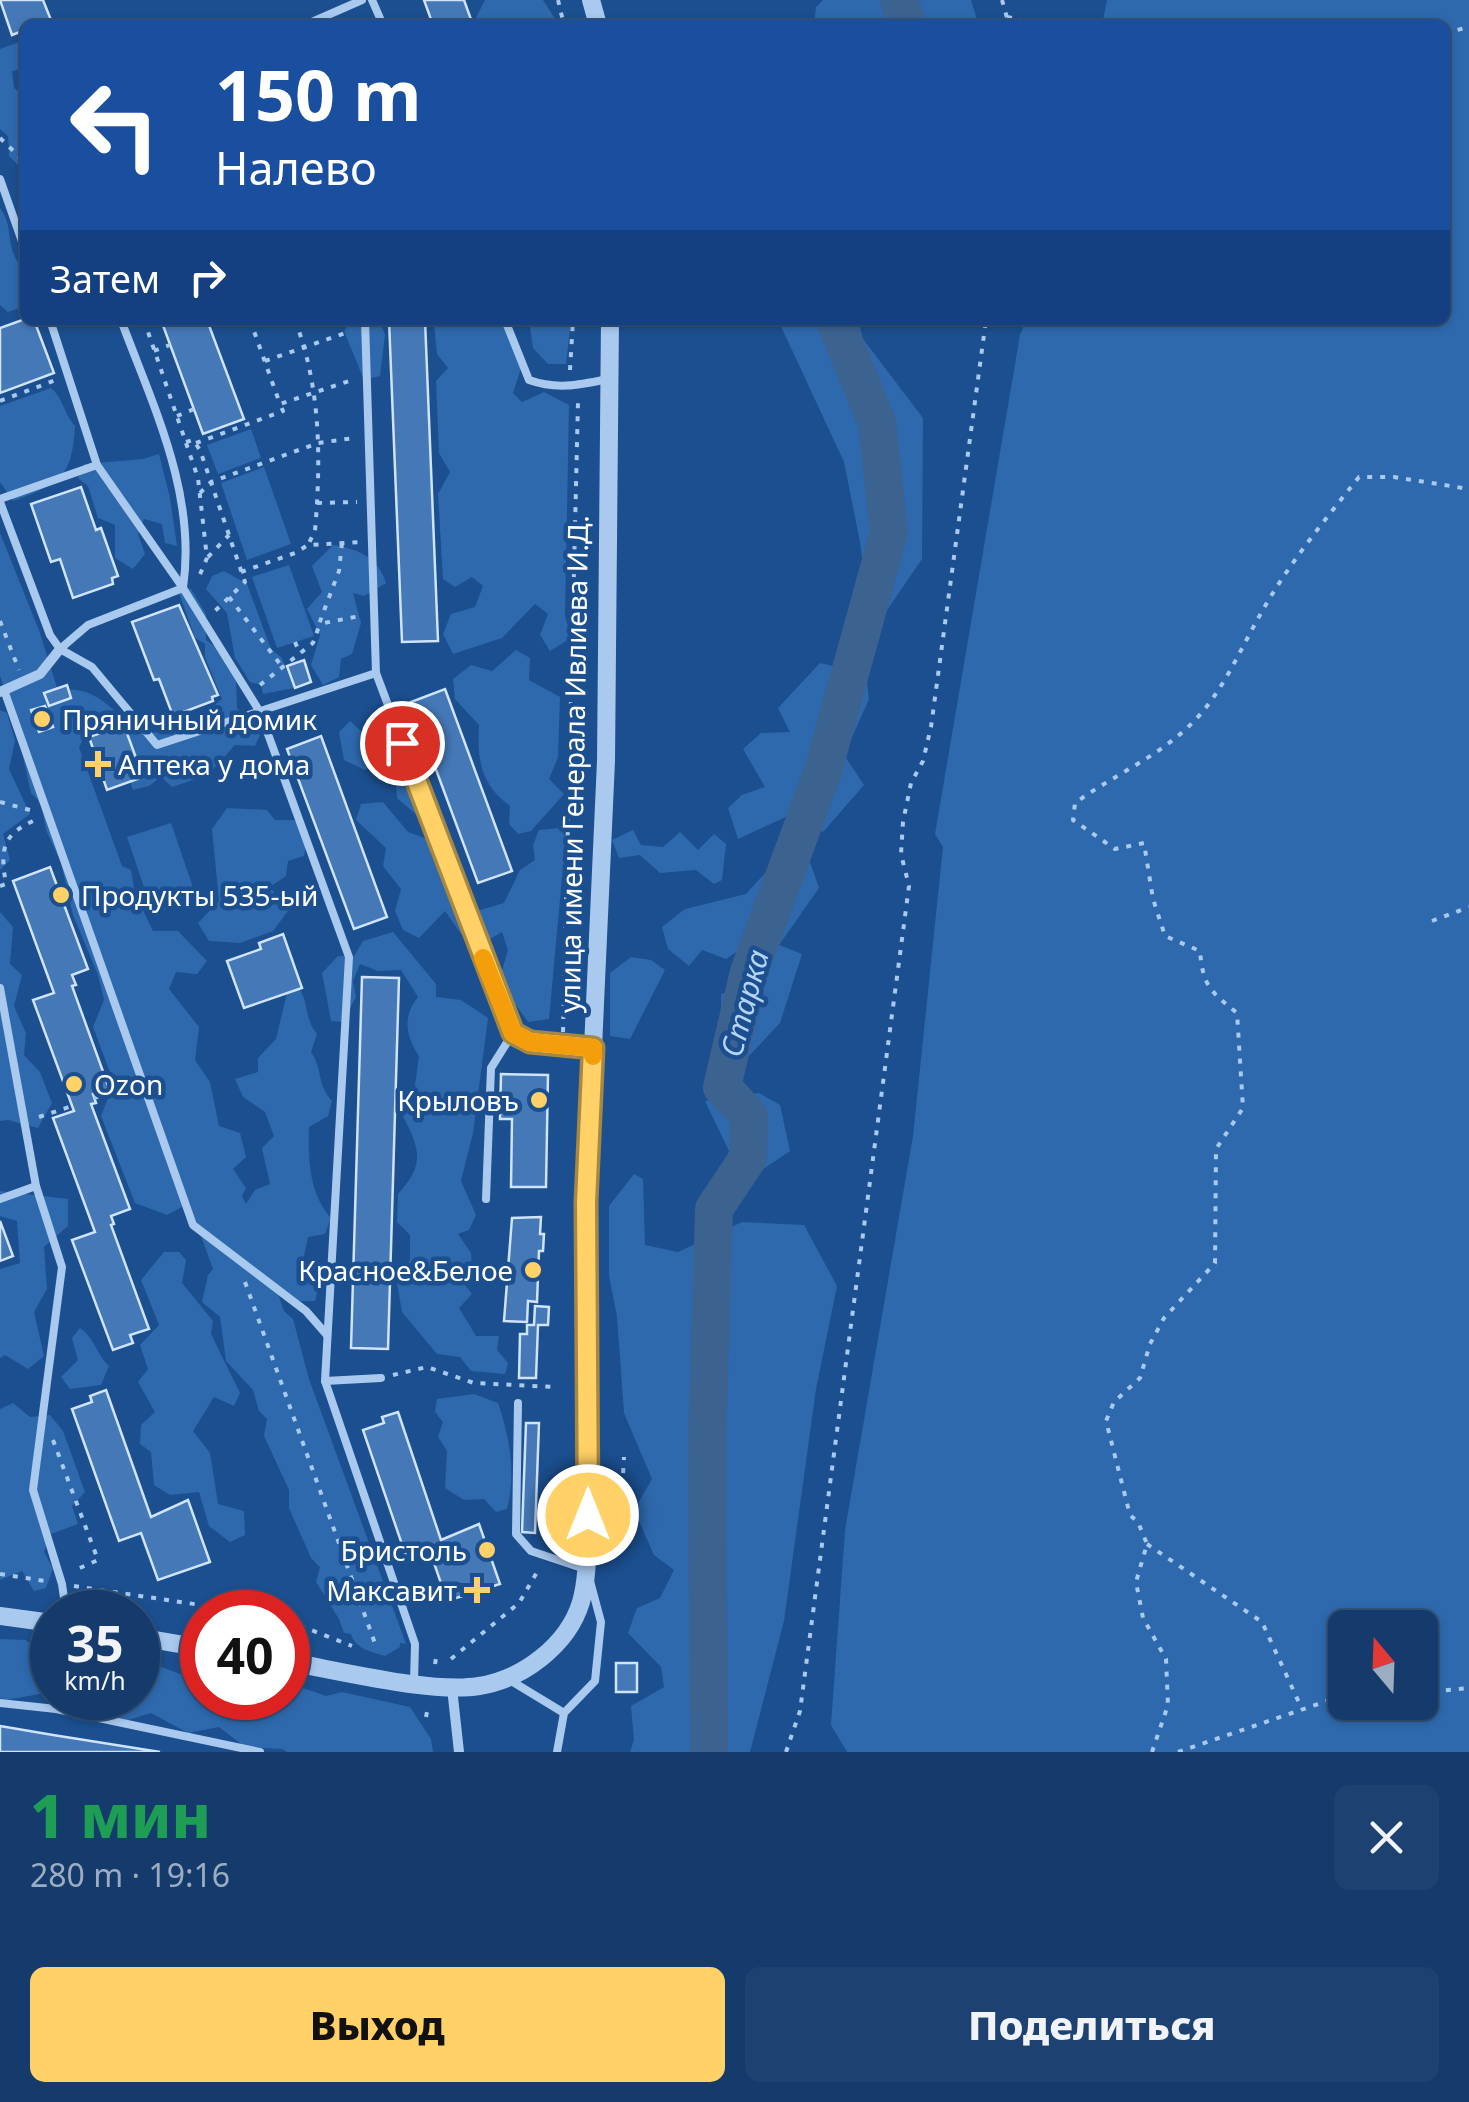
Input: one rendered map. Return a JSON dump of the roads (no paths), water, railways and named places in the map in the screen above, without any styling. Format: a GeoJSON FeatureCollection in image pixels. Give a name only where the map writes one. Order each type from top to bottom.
{"type":"FeatureCollection","features":[{"type":"Feature","properties":{"kind":"street","name":"улица имени Генерала Ивлиева И.Д."},"geometry":{"type":"LineString","coordinates":[[506,1678],[552,1650],[571,1627],[587,1570],[586,1202],[606,760],[610,325]]}},
{"type":"Feature","properties":{"kind":"street"},"geometry":{"type":"LineString","coordinates":[[2,691],[40,674],[60,650]]}},
{"type":"Feature","properties":{"kind":"street"},"geometry":{"type":"LineString","coordinates":[[0,1616],[30,1620]]}},
{"type":"Feature","properties":{"kind":"street"},"geometry":{"type":"LineString","coordinates":[[310,1665],[452,1688],[480,1686],[506,1678]]}},
{"type":"Feature","properties":{"kind":"street"},"geometry":{"type":"LineString","coordinates":[[452,1688],[460,1752]]}},
{"type":"Feature","properties":{"kind":"lane"},"geometry":{"type":"LineString","coordinates":[[317,20],[362,0]]}},
{"type":"Feature","properties":{"kind":"lane"},"geometry":{"type":"LineString","coordinates":[[0,179],[20,236]]}},
{"type":"Feature","properties":{"kind":"lane"},"geometry":{"type":"LineString","coordinates":[[52,325],[97,466],[183,588],[260,712],[349,957],[325,1381],[415,1644],[414,1682]]}},
{"type":"Feature","properties":{"kind":"lane"},"geometry":{"type":"LineString","coordinates":[[123,325],[169,446],[183,504],[187,560],[183,588]]}},
{"type":"Feature","properties":{"kind":"lane"},"geometry":{"type":"LineString","coordinates":[[366,325],[376,673],[513,1033],[530,1042],[593,1048]]}},
{"type":"Feature","properties":{"kind":"lane"},"geometry":{"type":"LineString","coordinates":[[507,325],[529,380],[548,387],[569,387],[608,379]]}},
{"type":"Feature","properties":{"kind":"lane"},"geometry":{"type":"LineString","coordinates":[[97,466],[0,500],[50,635],[60,650],[92,667],[157,745],[376,673]]}},
{"type":"Feature","properties":{"kind":"lane"},"geometry":{"type":"LineString","coordinates":[[60,650],[88,625],[183,588]]}},
{"type":"Feature","properties":{"kind":"lane"},"geometry":{"type":"LineString","coordinates":[[2,691],[194,1225],[306,1311],[328,1336]]}},
{"type":"Feature","properties":{"kind":"lane"},"geometry":{"type":"LineString","coordinates":[[0,988],[36,1186],[62,1266],[33,1490],[63,1590]]}},
{"type":"Feature","properties":{"kind":"lane"},"geometry":{"type":"LineString","coordinates":[[486,1199],[491,1068],[513,1033]]}},
{"type":"Feature","properties":{"kind":"lane"},"geometry":{"type":"LineString","coordinates":[[0,1199],[36,1186]]}},
{"type":"Feature","properties":{"kind":"lane"},"geometry":{"type":"LineString","coordinates":[[325,1381],[381,1378]]}},
{"type":"Feature","properties":{"kind":"lane"},"geometry":{"type":"LineString","coordinates":[[518,1403],[516,1534],[531,1551],[587,1570],[600,1622],[595,1681],[564,1714],[557,1752]]}},
{"type":"Feature","properties":{"kind":"lane"},"geometry":{"type":"LineString","coordinates":[[506,1678],[564,1714]]}},
{"type":"Feature","properties":{"kind":"lane"},"geometry":{"type":"LineString","coordinates":[[0,1703],[30,1706]]}},
{"type":"Feature","properties":{"kind":"lane"},"geometry":{"type":"LineString","coordinates":[[108,1720],[260,1752]]}},
{"type":"Feature","properties":{"kind":"waterway","name":"Старка"},"geometry":{"type":"LineString","coordinates":[[899,0],[906,20]]}},
{"type":"Feature","properties":{"kind":"waterway","name":"Старка"},"geometry":{"type":"LineString","coordinates":[[709,1752],[707,1444],[714,1209],[748,1158],[749,1116],[722,1087],[749,972],[823,771],[889,532],[877,423],[837,325]]}},
{"type":"Feature","properties":{"kind":"place","name":"Пряничный домик"},"geometry":{"type":"Point","coordinates":[42,719]}},
{"type":"Feature","properties":{"kind":"place","name":"Аптека у дома"},"geometry":{"type":"Point","coordinates":[98,764]}},
{"type":"Feature","properties":{"kind":"place","name":"Продукты 535-ый"},"geometry":{"type":"Point","coordinates":[61,895]}},
{"type":"Feature","properties":{"kind":"place","name":"Ozon"},"geometry":{"type":"Point","coordinates":[74,1084]}},
{"type":"Feature","properties":{"kind":"place","name":"Крыловъ"},"geometry":{"type":"Point","coordinates":[539,1100]}},
{"type":"Feature","properties":{"kind":"place","name":"Красное&Белое"},"geometry":{"type":"Point","coordinates":[533,1270]}},
{"type":"Feature","properties":{"kind":"place","name":"Бристоль"},"geometry":{"type":"Point","coordinates":[487,1550]}},
{"type":"Feature","properties":{"kind":"place","name":"Максавит"},"geometry":{"type":"Point","coordinates":[477,1590]}}]}
